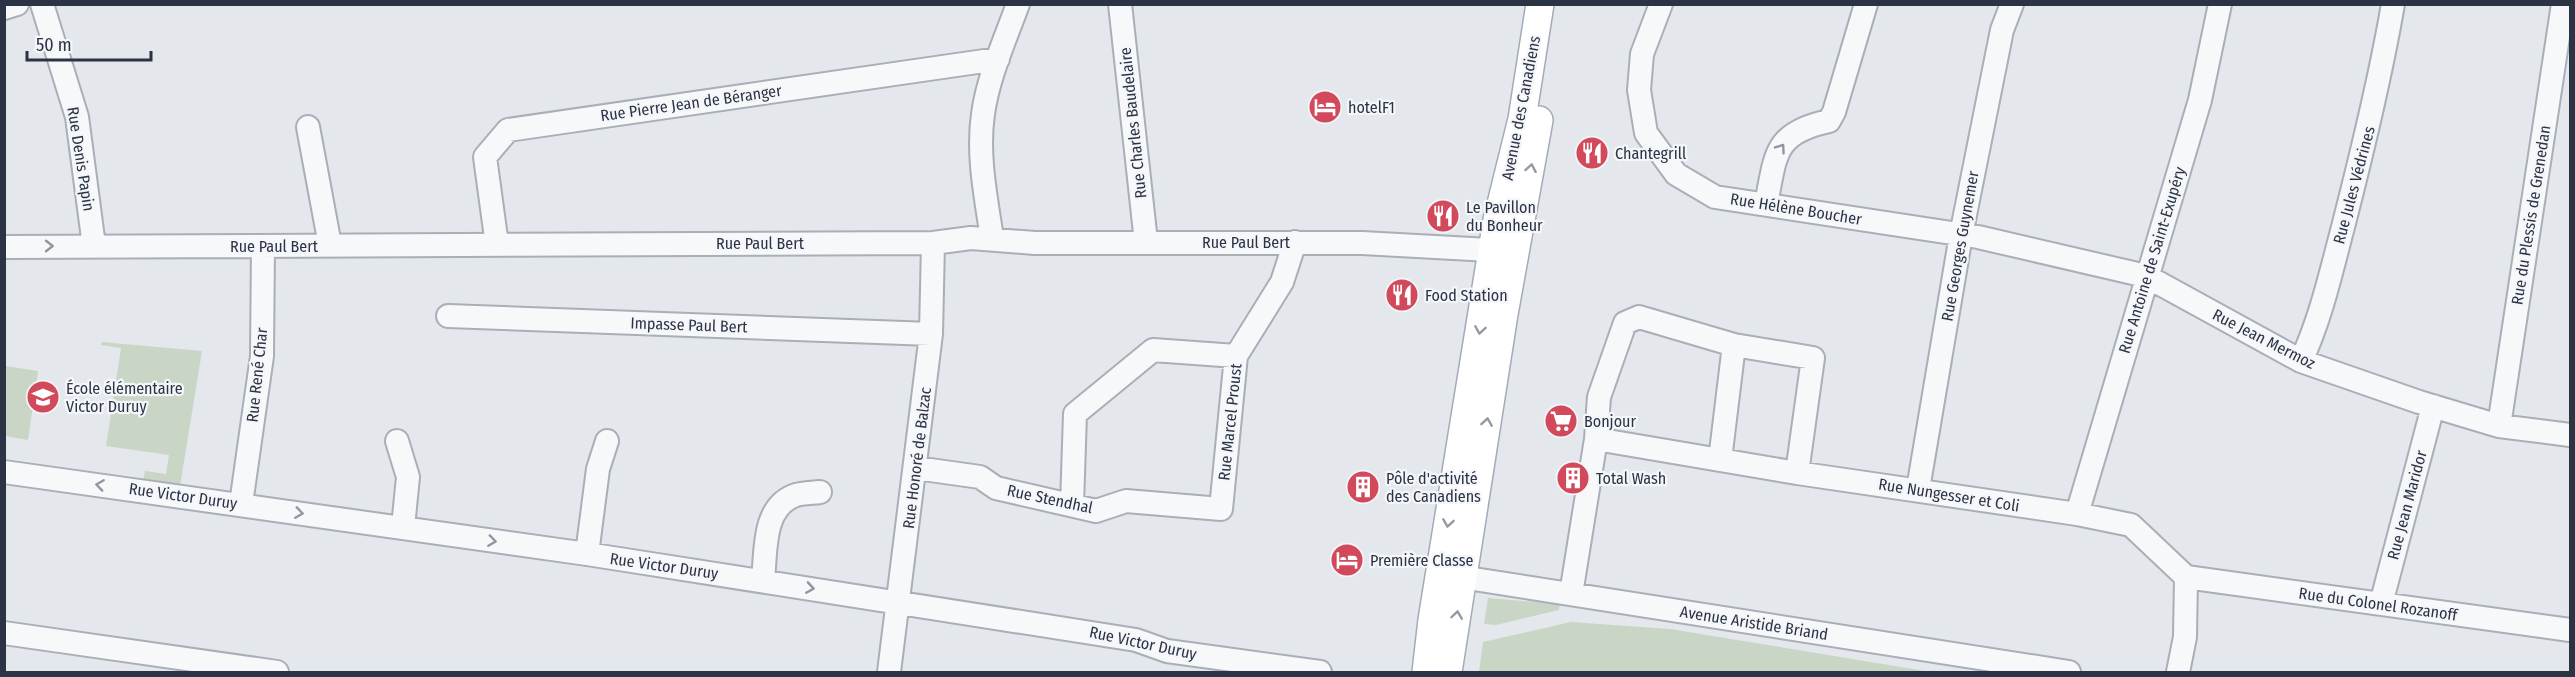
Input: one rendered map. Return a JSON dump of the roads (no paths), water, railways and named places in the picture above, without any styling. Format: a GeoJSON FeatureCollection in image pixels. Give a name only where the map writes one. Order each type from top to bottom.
{"type":"FeatureCollection","features":[{"type":"Feature","properties":{"kind":"main road","name":"Avenue des Canadiens"},"geometry":{"type":"LineString","coordinates":[[1426,672],[1451,575],[1504,251],[1540,4]]}},
{"type":"Feature","properties":{"kind":"main road","name":"Avenue des Canadiens"},"geometry":{"type":"LineString","coordinates":[[1504,251],[1558,4]]}},
{"type":"Feature","properties":{"kind":"main road","name":"Avenue des Canadiens"},"geometry":{"type":"LineString","coordinates":[[1448,672],[1451,575]]}},
{"type":"Feature","properties":{"kind":"street"},"geometry":{"type":"LineString","coordinates":[[4,8],[16,4]]}},
{"type":"Feature","properties":{"kind":"street","name":"Rue Denis Papin"},"geometry":{"type":"LineString","coordinates":[[42,4],[76,117],[94,246]]}},
{"type":"Feature","properties":{"kind":"street"},"geometry":{"type":"LineString","coordinates":[[992,238],[981,140],[983,113],[998,59],[1018,4]]}},
{"type":"Feature","properties":{"kind":"street","name":"Rue Charles Baudelaire"},"geometry":{"type":"LineString","coordinates":[[1120,4],[1146,242]]}},
{"type":"Feature","properties":{"kind":"street","name":"Rue Hélène Boucher"},"geometry":{"type":"LineString","coordinates":[[1661,4],[1642,54],[1639,90],[1646,133],[1676,174],[1715,197],[1960,235]]}},
{"type":"Feature","properties":{"kind":"street"},"geometry":{"type":"LineString","coordinates":[[1766,204],[1776,151],[1790,136],[1829,121],[1834,112],[1866,4]]}},
{"type":"Feature","properties":{"kind":"street","name":"Rue Georges Guynemer"},"geometry":{"type":"LineString","coordinates":[[1918,489],[1960,235],[2002,30],[2012,4]]}},
{"type":"Feature","properties":{"kind":"street","name":"Rue Antoine de Saint-Exupéry"},"geometry":{"type":"LineString","coordinates":[[2078,514],[2146,276],[2200,100],[2220,4]]}},
{"type":"Feature","properties":{"kind":"street","name":"Rue Jules Védrines"},"geometry":{"type":"LineString","coordinates":[[2301,361],[2316,330],[2356,177],[2379,86],[2393,4]]}},
{"type":"Feature","properties":{"kind":"street","name":"Rue du Plessis de Grenedan"},"geometry":{"type":"LineString","coordinates":[[2499,426],[2563,4]]}},
{"type":"Feature","properties":{"kind":"street","name":"Rue Pierre Jean de Béranger"},"geometry":{"type":"LineString","coordinates":[[497,245],[485,157],[508,130],[998,59]]}},
{"type":"Feature","properties":{"kind":"street"},"geometry":{"type":"LineString","coordinates":[[308,127],[330,246]]}},
{"type":"Feature","properties":{"kind":"street","name":"Rue Jean Mermoz"},"geometry":{"type":"LineString","coordinates":[[1960,235],[2146,276],[2301,361],[2499,426],[2571,435]]}},
{"type":"Feature","properties":{"kind":"street","name":"Rue Paul Bert"},"geometry":{"type":"LineString","coordinates":[[4,247],[933,243],[971,237],[1035,243],[1295,242],[1504,251]]}},
{"type":"Feature","properties":{"kind":"street","name":"Rue Marcel Proust"},"geometry":{"type":"LineString","coordinates":[[1221,509],[1236,356],[1282,282],[1294,253],[1295,242]]}},
{"type":"Feature","properties":{"kind":"street","name":"Rue Honoré de Balzac"},"geometry":{"type":"LineString","coordinates":[[889,672],[900,601],[930,334],[933,243]]}},
{"type":"Feature","properties":{"kind":"street","name":"Rue René Char"},"geometry":{"type":"LineString","coordinates":[[241,504],[262,356],[263,246]]}},
{"type":"Feature","properties":{"kind":"street","name":"Impasse Paul Bert"},"geometry":{"type":"LineString","coordinates":[[448,316],[930,334]]}},
{"type":"Feature","properties":{"kind":"street"},"geometry":{"type":"LineString","coordinates":[[1571,594],[1596,439],[1599,397],[1625,323],[1639,317],[1734,345],[1813,358],[1797,473]]}},
{"type":"Feature","properties":{"kind":"street"},"geometry":{"type":"LineString","coordinates":[[1720,460],[1734,345]]}},
{"type":"Feature","properties":{"kind":"street"},"geometry":{"type":"LineString","coordinates":[[1072,505],[1075,414],[1153,350],[1236,356]]}},
{"type":"Feature","properties":{"kind":"street","name":"Rue Jean Maridor"},"geometry":{"type":"LineString","coordinates":[[2381,604],[2433,406]]}},
{"type":"Feature","properties":{"kind":"street","name":"Rue Nungesser et Coli"},"geometry":{"type":"LineString","coordinates":[[1596,439],[1797,473],[2078,514],[2131,525],[2186,577]]}},
{"type":"Feature","properties":{"kind":"street"},"geometry":{"type":"LineString","coordinates":[[397,441],[408,477],[403,527]]}},
{"type":"Feature","properties":{"kind":"street"},"geometry":{"type":"LineString","coordinates":[[587,554],[598,469],[607,441]]}},
{"type":"Feature","properties":{"kind":"street","name":"Rue Stendhal"},"geometry":{"type":"LineString","coordinates":[[916,468],[980,477],[996,488],[1096,511],[1126,501],[1221,509]]}},
{"type":"Feature","properties":{"kind":"street","name":"Rue Victor Duruy"},"geometry":{"type":"LineString","coordinates":[[4,472],[403,527],[900,601],[1136,640],[1167,651],[1320,672]]}},
{"type":"Feature","properties":{"kind":"street"},"geometry":{"type":"LineString","coordinates":[[763,581],[769,523],[775,512],[782,503],[796,495],[820,492]]}},
{"type":"Feature","properties":{"kind":"street","name":"Avenue Aristide Briand"},"geometry":{"type":"LineString","coordinates":[[1451,575],[2068,672]]}},
{"type":"Feature","properties":{"kind":"street"},"geometry":{"type":"LineString","coordinates":[[2178,672],[2186,637],[2186,577]]}},
{"type":"Feature","properties":{"kind":"street","name":"Rue du Colonel Rozanoff"},"geometry":{"type":"LineString","coordinates":[[2186,577],[2571,630]]}},
{"type":"Feature","properties":{"kind":"street"},"geometry":{"type":"LineString","coordinates":[[4,633],[277,672]]}},
{"type":"Feature","properties":{"kind":"place","name":"hotelF1"},"geometry":{"type":"Point","coordinates":[1325,107]}},
{"type":"Feature","properties":{"kind":"place","name":"Chantegrill"},"geometry":{"type":"Point","coordinates":[1592,153]}},
{"type":"Feature","properties":{"kind":"place","name":"Le Pavillon du Bonheur"},"geometry":{"type":"Point","coordinates":[1443,216]}},
{"type":"Feature","properties":{"kind":"place","name":"Food Station"},"geometry":{"type":"Point","coordinates":[1402,295]}},
{"type":"Feature","properties":{"kind":"place","name":"École élémentaire Victor Duruy"},"geometry":{"type":"Point","coordinates":[43,397]}},
{"type":"Feature","properties":{"kind":"place","name":"Bonjour"},"geometry":{"type":"Point","coordinates":[1561,421]}},
{"type":"Feature","properties":{"kind":"place","name":"Total Wash"},"geometry":{"type":"Point","coordinates":[1573,478]}},
{"type":"Feature","properties":{"kind":"place","name":"Pôle d'activité des Canadiens"},"geometry":{"type":"Point","coordinates":[1363,487]}},
{"type":"Feature","properties":{"kind":"place","name":"Première Classe"},"geometry":{"type":"Point","coordinates":[1347,560]}}]}
